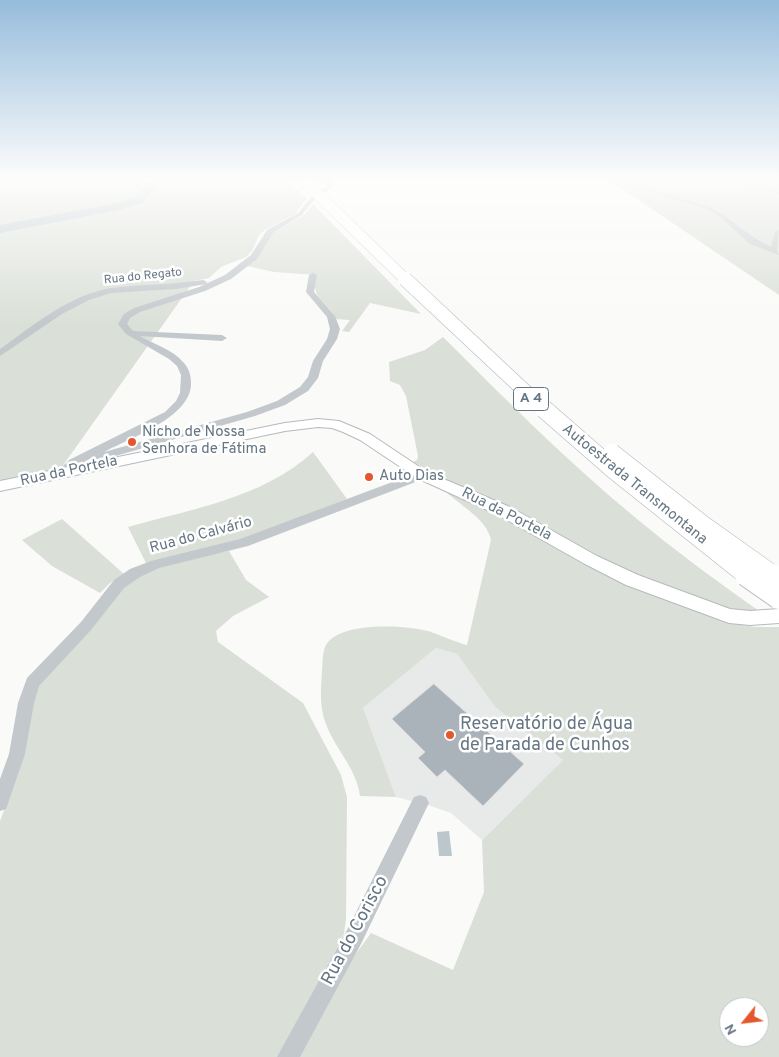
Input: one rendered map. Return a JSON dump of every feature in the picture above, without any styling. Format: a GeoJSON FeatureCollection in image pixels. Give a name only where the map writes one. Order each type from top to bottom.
{"type":"FeatureCollection","features":[{"type":"Feature","properties":{"kind":"highway","name":"Autoestrada Transmontana"},"geometry":{"type":"LineString","coordinates":[[352,227],[460,332],[576,439],[684,528],[779,598]]}},
{"type":"Feature","properties":{"kind":"highway","name":"Autoestrada Transmontana"},"geometry":{"type":"LineString","coordinates":[[362,227],[566,414],[680,507],[779,579]]}},
{"type":"Feature","properties":{"kind":"main road","name":"Rua da Portela"},"geometry":{"type":"LineString","coordinates":[[0,486],[70,468],[285,427],[318,423],[334,424],[356,432],[422,474],[504,511],[591,560],[650,587],[729,616],[750,618],[779,616]]}},
{"type":"Feature","properties":{"kind":"street"},"geometry":{"type":"LineString","coordinates":[[70,468],[163,418],[181,403],[186,376],[181,365],[169,354],[130,333],[122,324],[124,320],[130,314],[215,284],[254,257],[267,234],[278,227]]}},
{"type":"Feature","properties":{"kind":"street"},"geometry":{"type":"LineString","coordinates":[[736,227],[753,242],[776,252],[779,232]]}},
{"type":"Feature","properties":{"kind":"street"},"geometry":{"type":"LineString","coordinates":[[70,468],[251,414],[281,403],[304,389],[313,378],[318,361],[332,339],[334,330],[331,316],[310,292],[313,275]]}},
{"type":"Feature","properties":{"kind":"street","name":"Rua do Regato"},"geometry":{"type":"LineString","coordinates":[[0,353],[59,312],[95,294],[111,291],[176,287],[206,282],[215,284]]}},
{"type":"Feature","properties":{"kind":"street"},"geometry":{"type":"LineString","coordinates":[[130,333],[222,338]]}},
{"type":"Feature","properties":{"kind":"street","name":"Rua do Calvário"},"geometry":{"type":"LineString","coordinates":[[0,803],[17,754],[26,703],[32,683],[86,626],[118,584],[156,564],[250,540],[422,474]]}},
{"type":"Feature","properties":{"kind":"street","name":"Rua do Corisco"},"geometry":{"type":"LineString","coordinates":[[288,1057],[354,937],[420,803]]}},
{"type":"Feature","properties":{"kind":"shaded area"},"geometry":{"type":"Polygon","coordinates":[[[0,227],[270,227],[259,235],[252,251],[246,257],[221,267],[209,278],[194,281],[59,471],[0,489],[0,227]]]}},
{"type":"Feature","properties":{"kind":"shaded area"},"geometry":{"type":"Polygon","coordinates":[[[283,227],[336,227],[421,314],[370,303],[349,332],[342,331],[350,320],[336,319],[320,299],[315,289],[317,275],[274,272],[247,266],[273,233],[283,227]]]}},
{"type":"Feature","properties":{"kind":"shaded area"},"geometry":{"type":"Polygon","coordinates":[[[679,227],[779,227],[779,295],[679,227]]]}},
{"type":"Feature","properties":{"kind":"shaded area"},"geometry":{"type":"Polygon","coordinates":[[[443,337],[538,431],[612,498],[714,579],[762,613],[716,606],[648,582],[584,550],[526,515],[441,477],[413,462],[417,460],[418,456],[406,396],[400,385],[390,381],[389,362],[425,350],[443,337]]]}},
{"type":"Feature","properties":{"kind":"shaded area"},"geometry":{"type":"Polygon","coordinates":[[[313,452],[347,499],[243,540],[146,563],[128,527],[225,500],[249,491],[272,481],[293,468],[313,452]]]}},
{"type":"Feature","properties":{"kind":"shaded area"},"geometry":{"type":"Polygon","coordinates":[[[449,492],[506,518],[581,561],[634,587],[724,622],[755,627],[779,627],[779,1057],[296,1057],[355,955],[371,933],[453,970],[484,892],[482,840],[563,760],[495,707],[457,654],[436,648],[363,708],[396,797],[360,796],[355,777],[330,733],[324,718],[321,698],[323,658],[326,645],[333,637],[358,628],[389,626],[428,631],[467,645],[491,540],[485,526],[447,493],[449,492]]]}},
{"type":"Feature","properties":{"kind":"shaded area"},"geometry":{"type":"Polygon","coordinates":[[[62,519],[124,574],[110,583],[100,593],[52,566],[22,540],[62,519]]]}},
{"type":"Feature","properties":{"kind":"shaded area"},"geometry":{"type":"Polygon","coordinates":[[[229,551],[246,580],[269,597],[233,616],[216,631],[218,642],[303,703],[341,775],[347,797],[346,918],[344,934],[280,1057],[0,1057],[0,821],[17,776],[34,689],[124,583],[157,568],[195,557],[229,551]]]}},
{"type":"Feature","properties":{"kind":"shaded area"},"geometry":{"type":"Polygon","coordinates":[[[436,648],[457,654],[495,707],[563,760],[482,840],[451,813],[396,797],[363,708],[436,648]]]}},
{"type":"Feature","properties":{"kind":"shaded area"},"geometry":{"type":"Polygon","coordinates":[[[449,831],[452,856],[439,856],[437,832],[449,831]]]}},
{"type":"Feature","properties":{"kind":"building","name":"Reservatório de Água de Parada de Cunhos"},"geometry":{"type":"Polygon","coordinates":[[[434,684],[524,764],[483,806],[445,770],[437,777],[418,758],[425,752],[392,719],[434,684]]]}},
{"type":"Feature","properties":{"kind":"waterway"},"geometry":{"type":"LineString","coordinates":[[0,229],[9,227]]}},
{"type":"Feature","properties":{"kind":"place","name":"Nicho de Nossa Senhora de Fátima"},"geometry":{"type":"Point","coordinates":[132,442]}},
{"type":"Feature","properties":{"kind":"place","name":"Auto Dias"},"geometry":{"type":"Point","coordinates":[369,477]}},
{"type":"Feature","properties":{"kind":"place","name":"Reservatório de Água de Parada de Cunhos"},"geometry":{"type":"Point","coordinates":[450,735]}}]}
